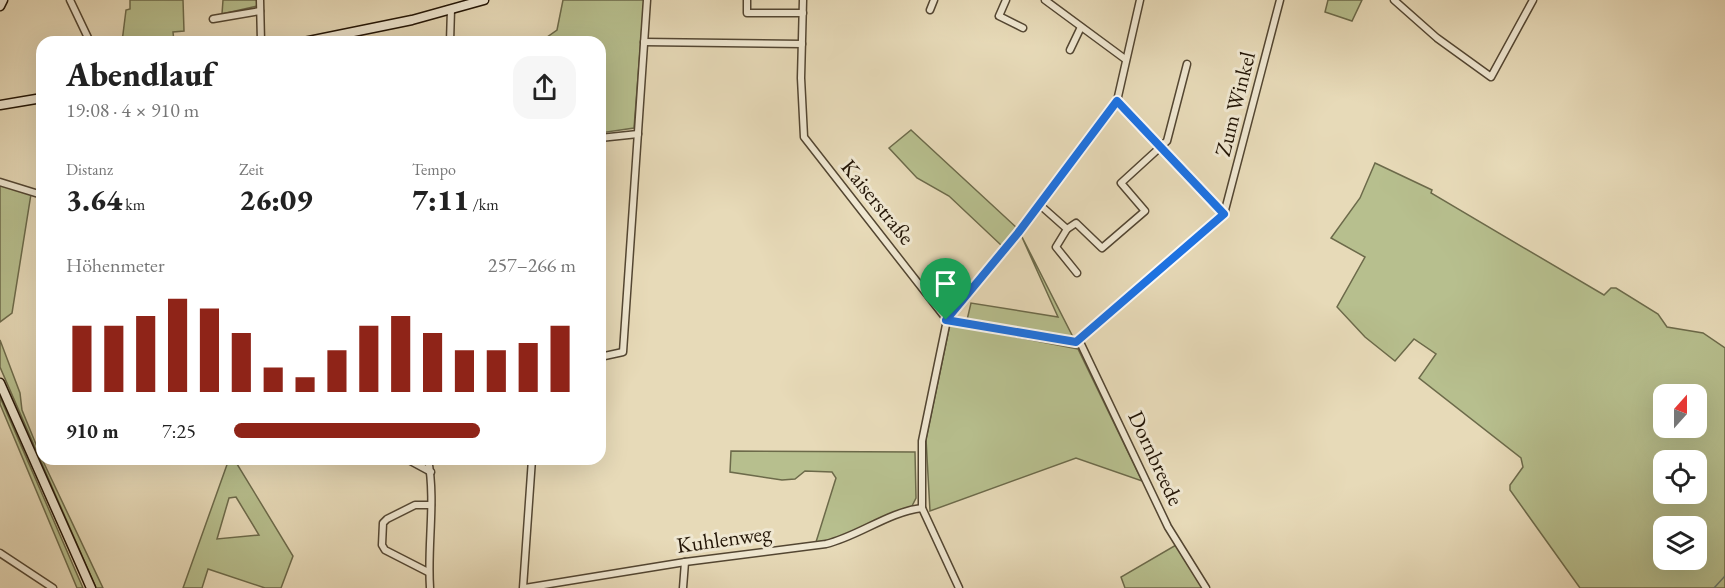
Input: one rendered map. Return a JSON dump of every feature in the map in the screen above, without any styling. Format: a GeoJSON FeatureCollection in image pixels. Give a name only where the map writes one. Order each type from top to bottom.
{"type":"FeatureCollection","features":[{"type":"Feature","properties":{"kind":"main road"},"geometry":{"type":"LineString","coordinates":[[0,6],[3,0]]}},
{"type":"Feature","properties":{"kind":"main road"},"geometry":{"type":"LineString","coordinates":[[331,36],[484,0]]}},
{"type":"Feature","properties":{"kind":"main road"},"geometry":{"type":"LineString","coordinates":[[0,105],[36,99]]}},
{"type":"Feature","properties":{"kind":"main road"},"geometry":{"type":"LineString","coordinates":[[0,383],[36,464]]}},
{"type":"Feature","properties":{"kind":"main road"},"geometry":{"type":"LineString","coordinates":[[36,465],[91,588]]}},
{"type":"Feature","properties":{"kind":"street"},"geometry":{"type":"LineString","coordinates":[[70,0],[87,36]]}},
{"type":"Feature","properties":{"kind":"street"},"geometry":{"type":"LineString","coordinates":[[260,0],[261,36]]}},
{"type":"Feature","properties":{"kind":"street"},"geometry":{"type":"LineString","coordinates":[[606,356],[623,352],[647,0]]}},
{"type":"Feature","properties":{"kind":"street"},"geometry":{"type":"LineString","coordinates":[[747,0],[747,13],[803,13]]}},
{"type":"Feature","properties":{"kind":"street","name":"Kaiserstraße"},"geometry":{"type":"LineString","coordinates":[[803,0],[804,137],[946,320]]}},
{"type":"Feature","properties":{"kind":"street"},"geometry":{"type":"LineString","coordinates":[[930,10],[934,0]]}},
{"type":"Feature","properties":{"kind":"street"},"geometry":{"type":"LineString","coordinates":[[1006,0],[999,16],[1023,28]]}},
{"type":"Feature","properties":{"kind":"street"},"geometry":{"type":"LineString","coordinates":[[1045,0],[1125,59]]}},
{"type":"Feature","properties":{"kind":"street"},"geometry":{"type":"LineString","coordinates":[[959,588],[922,508],[922,441],[946,320],[1040,205],[1117,101],[1140,0]]}},
{"type":"Feature","properties":{"kind":"street","name":"Zum Winkel"},"geometry":{"type":"LineString","coordinates":[[1224,214],[1280,0]]}},
{"type":"Feature","properties":{"kind":"street"},"geometry":{"type":"LineString","coordinates":[[1394,0],[1437,38],[1491,77],[1533,0]]}},
{"type":"Feature","properties":{"kind":"street"},"geometry":{"type":"LineString","coordinates":[[450,36],[451,9]]}},
{"type":"Feature","properties":{"kind":"street"},"geometry":{"type":"LineString","coordinates":[[213,19],[260,11]]}},
{"type":"Feature","properties":{"kind":"street"},"geometry":{"type":"LineString","coordinates":[[1070,50],[1081,27]]}},
{"type":"Feature","properties":{"kind":"street"},"geometry":{"type":"LineString","coordinates":[[644,42],[802,44]]}},
{"type":"Feature","properties":{"kind":"street"},"geometry":{"type":"LineString","coordinates":[[1077,273],[1056,247],[1067,229],[1076,223],[1102,248],[1145,211],[1121,183],[1167,141],[1187,64]]}},
{"type":"Feature","properties":{"kind":"street"},"geometry":{"type":"LineString","coordinates":[[946,320],[1070,342],[1079,340],[1224,214],[1117,101]]}},
{"type":"Feature","properties":{"kind":"street"},"geometry":{"type":"LineString","coordinates":[[606,137],[638,134]]}},
{"type":"Feature","properties":{"kind":"street"},"geometry":{"type":"LineString","coordinates":[[0,182],[36,193]]}},
{"type":"Feature","properties":{"kind":"street"},"geometry":{"type":"LineString","coordinates":[[1040,205],[1067,229]]}},
{"type":"Feature","properties":{"kind":"street","name":"Dornbreede"},"geometry":{"type":"LineString","coordinates":[[1079,340],[1168,527],[1206,588]]}},
{"type":"Feature","properties":{"kind":"street"},"geometry":{"type":"LineString","coordinates":[[418,465],[430,472]]}},
{"type":"Feature","properties":{"kind":"street"},"geometry":{"type":"LineString","coordinates":[[429,465],[430,588]]}},
{"type":"Feature","properties":{"kind":"street"},"geometry":{"type":"LineString","coordinates":[[524,588],[532,465]]}},
{"type":"Feature","properties":{"kind":"street"},"geometry":{"type":"LineString","coordinates":[[429,572],[382,545],[383,523],[387,519],[415,505],[431,505]]}},
{"type":"Feature","properties":{"kind":"street","name":"Kuhlenweg"},"geometry":{"type":"LineString","coordinates":[[524,588],[686,562],[840,541],[889,518],[922,508]]}},
{"type":"Feature","properties":{"kind":"street"},"geometry":{"type":"LineString","coordinates":[[0,553],[52,588]]}},
{"type":"Feature","properties":{"kind":"street"},"geometry":{"type":"LineString","coordinates":[[683,588],[686,562]]}},
{"type":"Feature","properties":{"kind":"green space"},"geometry":{"type":"Polygon","coordinates":[[[130,0],[183,0],[184,31],[173,32],[173,36],[123,36],[126,10],[130,9],[130,0]]]}},
{"type":"Feature","properties":{"kind":"green space"},"geometry":{"type":"Polygon","coordinates":[[[223,0],[257,0],[257,6],[222,14],[223,0]]]}},
{"type":"Feature","properties":{"kind":"green space"},"geometry":{"type":"Polygon","coordinates":[[[563,0],[644,0],[634,128],[606,132],[606,36],[548,36],[557,30],[563,0]]]}},
{"type":"Feature","properties":{"kind":"green space"},"geometry":{"type":"Polygon","coordinates":[[[1328,0],[1362,0],[1352,21],[1325,12],[1328,0]]]}},
{"type":"Feature","properties":{"kind":"green space"},"geometry":{"type":"Polygon","coordinates":[[[911,130],[1017,228],[1002,246],[949,196],[917,178],[889,148],[911,130]]]}},
{"type":"Feature","properties":{"kind":"green space"},"geometry":{"type":"Polygon","coordinates":[[[1375,163],[1432,190],[1431,193],[1604,295],[1611,288],[1616,288],[1658,314],[1667,327],[1703,333],[1725,348],[1725,588],[1580,588],[1510,490],[1510,485],[1523,467],[1521,458],[1419,378],[1436,354],[1414,339],[1395,361],[1365,337],[1337,307],[1365,257],[1331,238],[1360,198],[1375,163]]]}},
{"type":"Feature","properties":{"kind":"green space"},"geometry":{"type":"Polygon","coordinates":[[[0,184],[31,194],[12,313],[0,322],[0,184]]]}},
{"type":"Feature","properties":{"kind":"green space"},"geometry":{"type":"Polygon","coordinates":[[[1021,235],[1074,339],[967,320],[971,303],[1058,317],[1021,235]]]}},
{"type":"Feature","properties":{"kind":"green space"},"geometry":{"type":"Polygon","coordinates":[[[950,324],[1078,349],[1142,481],[1076,458],[930,511],[926,439],[950,324]]]}},
{"type":"Feature","properties":{"kind":"green space"},"geometry":{"type":"Polygon","coordinates":[[[0,340],[20,393],[22,410],[36,444],[36,450],[0,367],[0,340]]]}},
{"type":"Feature","properties":{"kind":"green space"},"geometry":{"type":"Polygon","coordinates":[[[0,397],[83,588],[77,588],[0,404],[0,397]]]}},
{"type":"Feature","properties":{"kind":"green space"},"geometry":{"type":"Polygon","coordinates":[[[731,451],[915,452],[916,498],[912,506],[836,539],[816,542],[836,478],[832,472],[805,471],[795,479],[782,480],[730,472],[731,451]]]}},
{"type":"Feature","properties":{"kind":"green space"},"geometry":{"type":"Polygon","coordinates":[[[43,465],[45,465],[103,588],[96,588],[43,465]]]}},
{"type":"Feature","properties":{"kind":"green space"},"geometry":{"type":"Polygon","coordinates":[[[227,465],[238,465],[293,556],[281,588],[265,588],[208,569],[202,588],[183,588],[227,465]],[[236,497],[229,498],[217,539],[259,535],[236,497]]]}},
{"type":"Feature","properties":{"kind":"green space"},"geometry":{"type":"Polygon","coordinates":[[[1176,545],[1203,588],[1125,588],[1121,577],[1176,545]]]}},
{"type":"Feature","properties":{"kind":"waterway"},"geometry":{"type":"LineString","coordinates":[[1714,588],[1725,576]]}},
{"type":"Feature","properties":{"kind":"route"},"geometry":{"type":"LineString","coordinates":[[1117,101],[1224,214],[1076,342],[946,320],[1040,205],[1117,101]]}}]}
